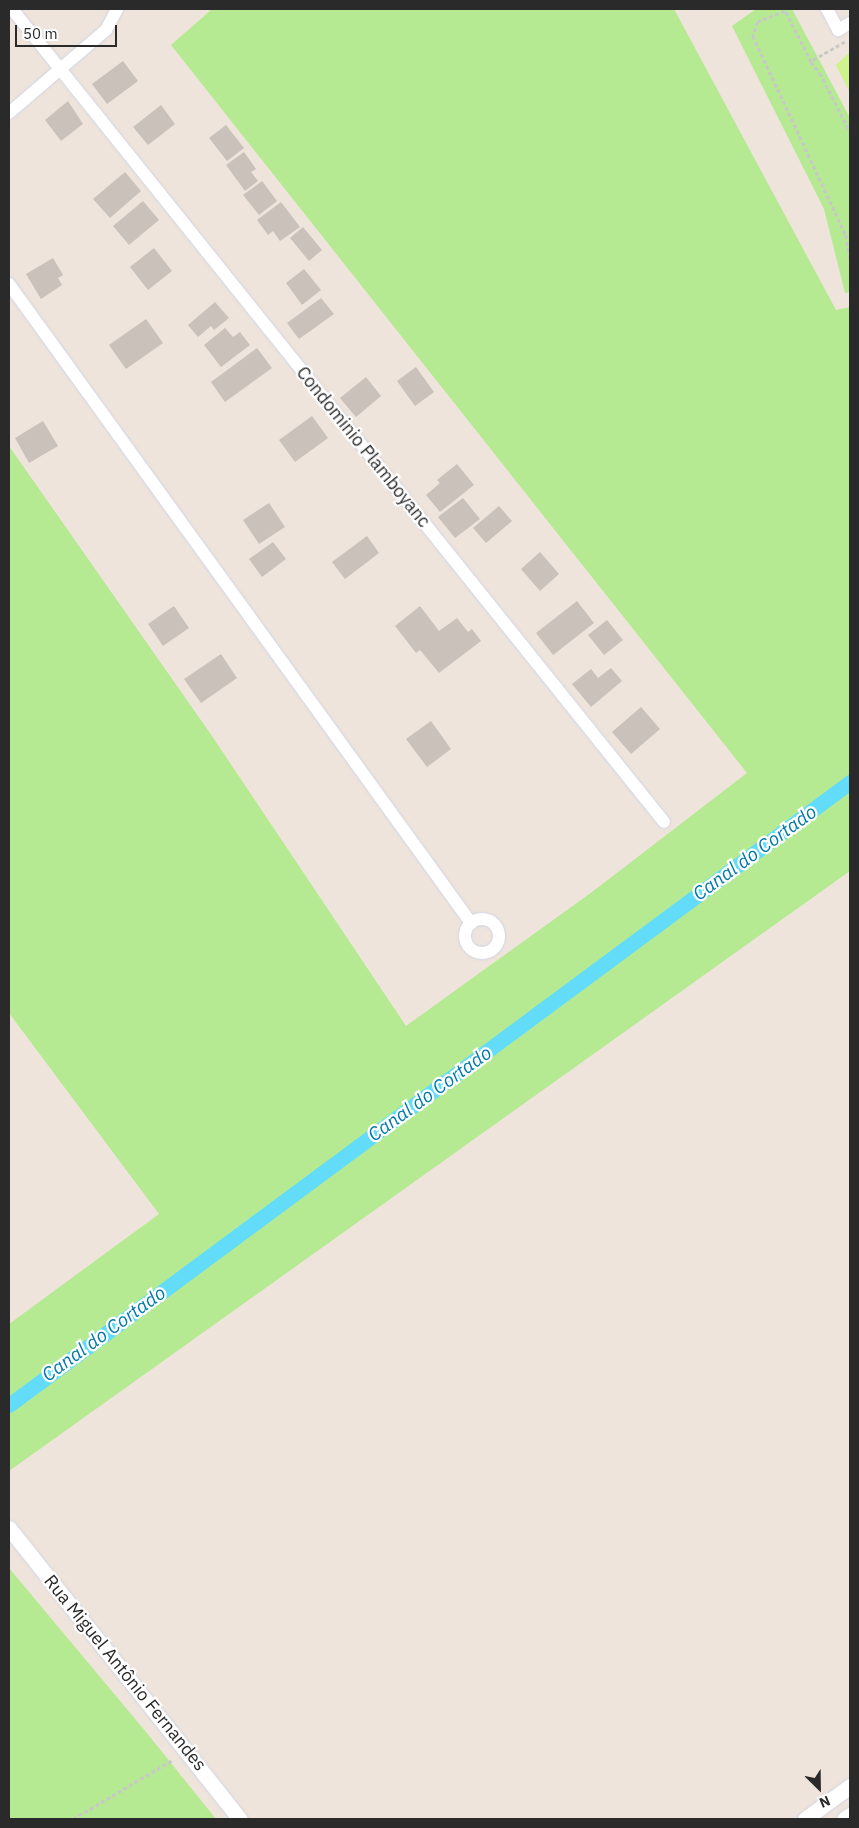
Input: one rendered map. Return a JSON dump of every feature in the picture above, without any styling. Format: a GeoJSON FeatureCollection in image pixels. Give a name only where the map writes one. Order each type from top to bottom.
{"type":"FeatureCollection","features":[{"type":"Feature","properties":{"kind":"street","name":"Condominio Plamboyanc"},"geometry":{"type":"LineString","coordinates":[[12,9],[664,822]]}},
{"type":"Feature","properties":{"kind":"street"},"geometry":{"type":"LineString","coordinates":[[9,113],[61,72],[106,30],[117,9]]}},
{"type":"Feature","properties":{"kind":"street"},"geometry":{"type":"LineString","coordinates":[[827,9],[838,30],[850,23]]}},
{"type":"Feature","properties":{"kind":"street"},"geometry":{"type":"LineString","coordinates":[[9,284],[471,922]]}},
{"type":"Feature","properties":{"kind":"street","name":"Rua Miguel Antônio Fernandes"},"geometry":{"type":"LineString","coordinates":[[9,1528],[188,1751],[240,1819]]}},
{"type":"Feature","properties":{"kind":"street"},"geometry":{"type":"LineString","coordinates":[[805,1819],[850,1786]]}},
{"type":"Feature","properties":{"kind":"street"},"geometry":{"type":"LineString","coordinates":[[844,1819],[850,1815]]}},
{"type":"Feature","properties":{"kind":"path"},"geometry":{"type":"LineString","coordinates":[[850,132],[785,11],[758,22],[753,36],[846,235],[850,258]]}},
{"type":"Feature","properties":{"kind":"path"},"geometry":{"type":"LineString","coordinates":[[811,62],[850,39]]}},
{"type":"Feature","properties":{"kind":"path"},"geometry":{"type":"LineString","coordinates":[[73,1819],[188,1751]]}},
{"type":"Feature","properties":{"kind":"green space"},"geometry":{"type":"Polygon","coordinates":[[[212,9],[674,9],[836,310],[850,307],[850,871],[9,1471],[9,1324],[159,1214],[9,1013],[9,446],[212,736],[406,1026],[592,892],[747,773],[171,45],[212,9]]]}},
{"type":"Feature","properties":{"kind":"green space"},"geometry":{"type":"Polygon","coordinates":[[[756,9],[792,9],[850,118],[850,292],[845,293],[824,209],[732,26],[756,9]]]}},
{"type":"Feature","properties":{"kind":"green space"},"geometry":{"type":"Polygon","coordinates":[[[850,52],[850,93],[836,65],[850,52]]]}},
{"type":"Feature","properties":{"kind":"green space"},"geometry":{"type":"Polygon","coordinates":[[[9,1568],[146,1732],[216,1819],[9,1819],[9,1568]]]}},
{"type":"Feature","properties":{"kind":"building"},"geometry":{"type":"Polygon","coordinates":[[[123,61],[138,81],[107,104],[92,84],[123,61]]]}},
{"type":"Feature","properties":{"kind":"building"},"geometry":{"type":"Polygon","coordinates":[[[68,101],[83,124],[61,141],[45,120],[68,101]]]}},
{"type":"Feature","properties":{"kind":"building"},"geometry":{"type":"Polygon","coordinates":[[[161,105],[175,124],[148,145],[133,127],[161,105]]]}},
{"type":"Feature","properties":{"kind":"building"},"geometry":{"type":"Polygon","coordinates":[[[226,125],[244,148],[227,161],[209,138],[226,125]]]}},
{"type":"Feature","properties":{"kind":"building"},"geometry":{"type":"Polygon","coordinates":[[[244,152],[256,169],[251,172],[258,181],[245,191],[226,165],[244,152]]]}},
{"type":"Feature","properties":{"kind":"building"},"geometry":{"type":"Polygon","coordinates":[[[125,172],[141,191],[110,218],[93,199],[125,172]]]}},
{"type":"Feature","properties":{"kind":"building"},"geometry":{"type":"Polygon","coordinates":[[[262,181],[277,201],[259,215],[243,195],[262,181]]]}},
{"type":"Feature","properties":{"kind":"building"},"geometry":{"type":"Polygon","coordinates":[[[143,201],[159,220],[129,245],[113,226],[143,201]]]}},
{"type":"Feature","properties":{"kind":"building"},"geometry":{"type":"Polygon","coordinates":[[[281,202],[300,227],[280,241],[273,231],[268,235],[257,220],[281,202]]]}},
{"type":"Feature","properties":{"kind":"building"},"geometry":{"type":"Polygon","coordinates":[[[303,227],[322,250],[309,261],[290,238],[303,227]]]}},
{"type":"Feature","properties":{"kind":"building"},"geometry":{"type":"Polygon","coordinates":[[[154,248],[172,271],[148,290],[130,267],[154,248]]]}},
{"type":"Feature","properties":{"kind":"building"},"geometry":{"type":"Polygon","coordinates":[[[53,258],[63,275],[58,278],[62,285],[41,299],[26,274],[53,258]]]}},
{"type":"Feature","properties":{"kind":"building"},"geometry":{"type":"Polygon","coordinates":[[[304,269],[321,290],[302,305],[286,283],[304,269]]]}},
{"type":"Feature","properties":{"kind":"building"},"geometry":{"type":"Polygon","coordinates":[[[321,298],[334,314],[299,339],[287,323],[321,298]]]}},
{"type":"Feature","properties":{"kind":"building"},"geometry":{"type":"Polygon","coordinates":[[[215,302],[229,318],[214,330],[211,326],[198,337],[188,325],[215,302]]]}},
{"type":"Feature","properties":{"kind":"building"},"geometry":{"type":"Polygon","coordinates":[[[146,319],[163,343],[126,369],[109,345],[146,319]]]}},
{"type":"Feature","properties":{"kind":"building"},"geometry":{"type":"Polygon","coordinates":[[[225,328],[233,337],[240,332],[250,345],[221,367],[204,345],[225,328]]]}},
{"type":"Feature","properties":{"kind":"building"},"geometry":{"type":"Polygon","coordinates":[[[257,348],[272,368],[225,402],[211,382],[257,348]]]}},
{"type":"Feature","properties":{"kind":"building"},"geometry":{"type":"Polygon","coordinates":[[[416,367],[434,392],[415,406],[397,381],[416,367]]]}},
{"type":"Feature","properties":{"kind":"building"},"geometry":{"type":"Polygon","coordinates":[[[366,377],[381,396],[356,417],[340,398],[366,377]]]}},
{"type":"Feature","properties":{"kind":"building"},"geometry":{"type":"Polygon","coordinates":[[[312,416],[328,438],[295,462],[279,440],[312,416]]]}},
{"type":"Feature","properties":{"kind":"building"},"geometry":{"type":"Polygon","coordinates":[[[43,421],[58,446],[29,463],[15,438],[43,421]]]}},
{"type":"Feature","properties":{"kind":"building"},"geometry":{"type":"Polygon","coordinates":[[[457,464],[474,485],[440,512],[426,495],[440,483],[437,480],[457,464]]]}},
{"type":"Feature","properties":{"kind":"building"},"geometry":{"type":"Polygon","coordinates":[[[463,498],[480,519],[455,538],[438,517],[463,498]]]}},
{"type":"Feature","properties":{"kind":"building"},"geometry":{"type":"Polygon","coordinates":[[[269,503],[285,527],[259,544],[243,520],[269,503]]]}},
{"type":"Feature","properties":{"kind":"building"},"geometry":{"type":"Polygon","coordinates":[[[499,506],[512,521],[486,543],[473,528],[499,506]]]}},
{"type":"Feature","properties":{"kind":"building"},"geometry":{"type":"Polygon","coordinates":[[[367,536],[379,553],[345,579],[332,562],[367,536]]]}},
{"type":"Feature","properties":{"kind":"building"},"geometry":{"type":"Polygon","coordinates":[[[273,542],[286,559],[262,577],[249,559],[273,542]]]}},
{"type":"Feature","properties":{"kind":"building"},"geometry":{"type":"Polygon","coordinates":[[[540,552],[559,574],[540,591],[521,569],[540,552]]]}},
{"type":"Feature","properties":{"kind":"building"},"geometry":{"type":"Polygon","coordinates":[[[577,601],[594,623],[553,655],[536,633],[577,601]]]}},
{"type":"Feature","properties":{"kind":"building"},"geometry":{"type":"Polygon","coordinates":[[[174,606],[189,628],[163,646],[148,624],[174,606]]]}},
{"type":"Feature","properties":{"kind":"building"},"geometry":{"type":"Polygon","coordinates":[[[420,606],[439,631],[457,618],[468,632],[472,629],[481,641],[439,673],[420,650],[416,653],[395,626],[420,606]]]}},
{"type":"Feature","properties":{"kind":"building"},"geometry":{"type":"Polygon","coordinates":[[[607,620],[623,640],[604,655],[588,635],[607,620]]]}},
{"type":"Feature","properties":{"kind":"building"},"geometry":{"type":"Polygon","coordinates":[[[221,654],[237,678],[201,703],[184,679],[221,654]]]}},
{"type":"Feature","properties":{"kind":"building"},"geometry":{"type":"Polygon","coordinates":[[[611,668],[622,681],[591,707],[572,684],[591,669],[598,678],[611,668]]]}},
{"type":"Feature","properties":{"kind":"building"},"geometry":{"type":"Polygon","coordinates":[[[641,707],[660,729],[631,754],[612,732],[641,707]]]}},
{"type":"Feature","properties":{"kind":"building"},"geometry":{"type":"Polygon","coordinates":[[[431,721],[451,749],[427,767],[406,739],[431,721]]]}},
{"type":"Feature","properties":{"kind":"waterway","name":"Canal do Cortado"},"geometry":{"type":"LineString","coordinates":[[9,1405],[850,782]]}}]}
